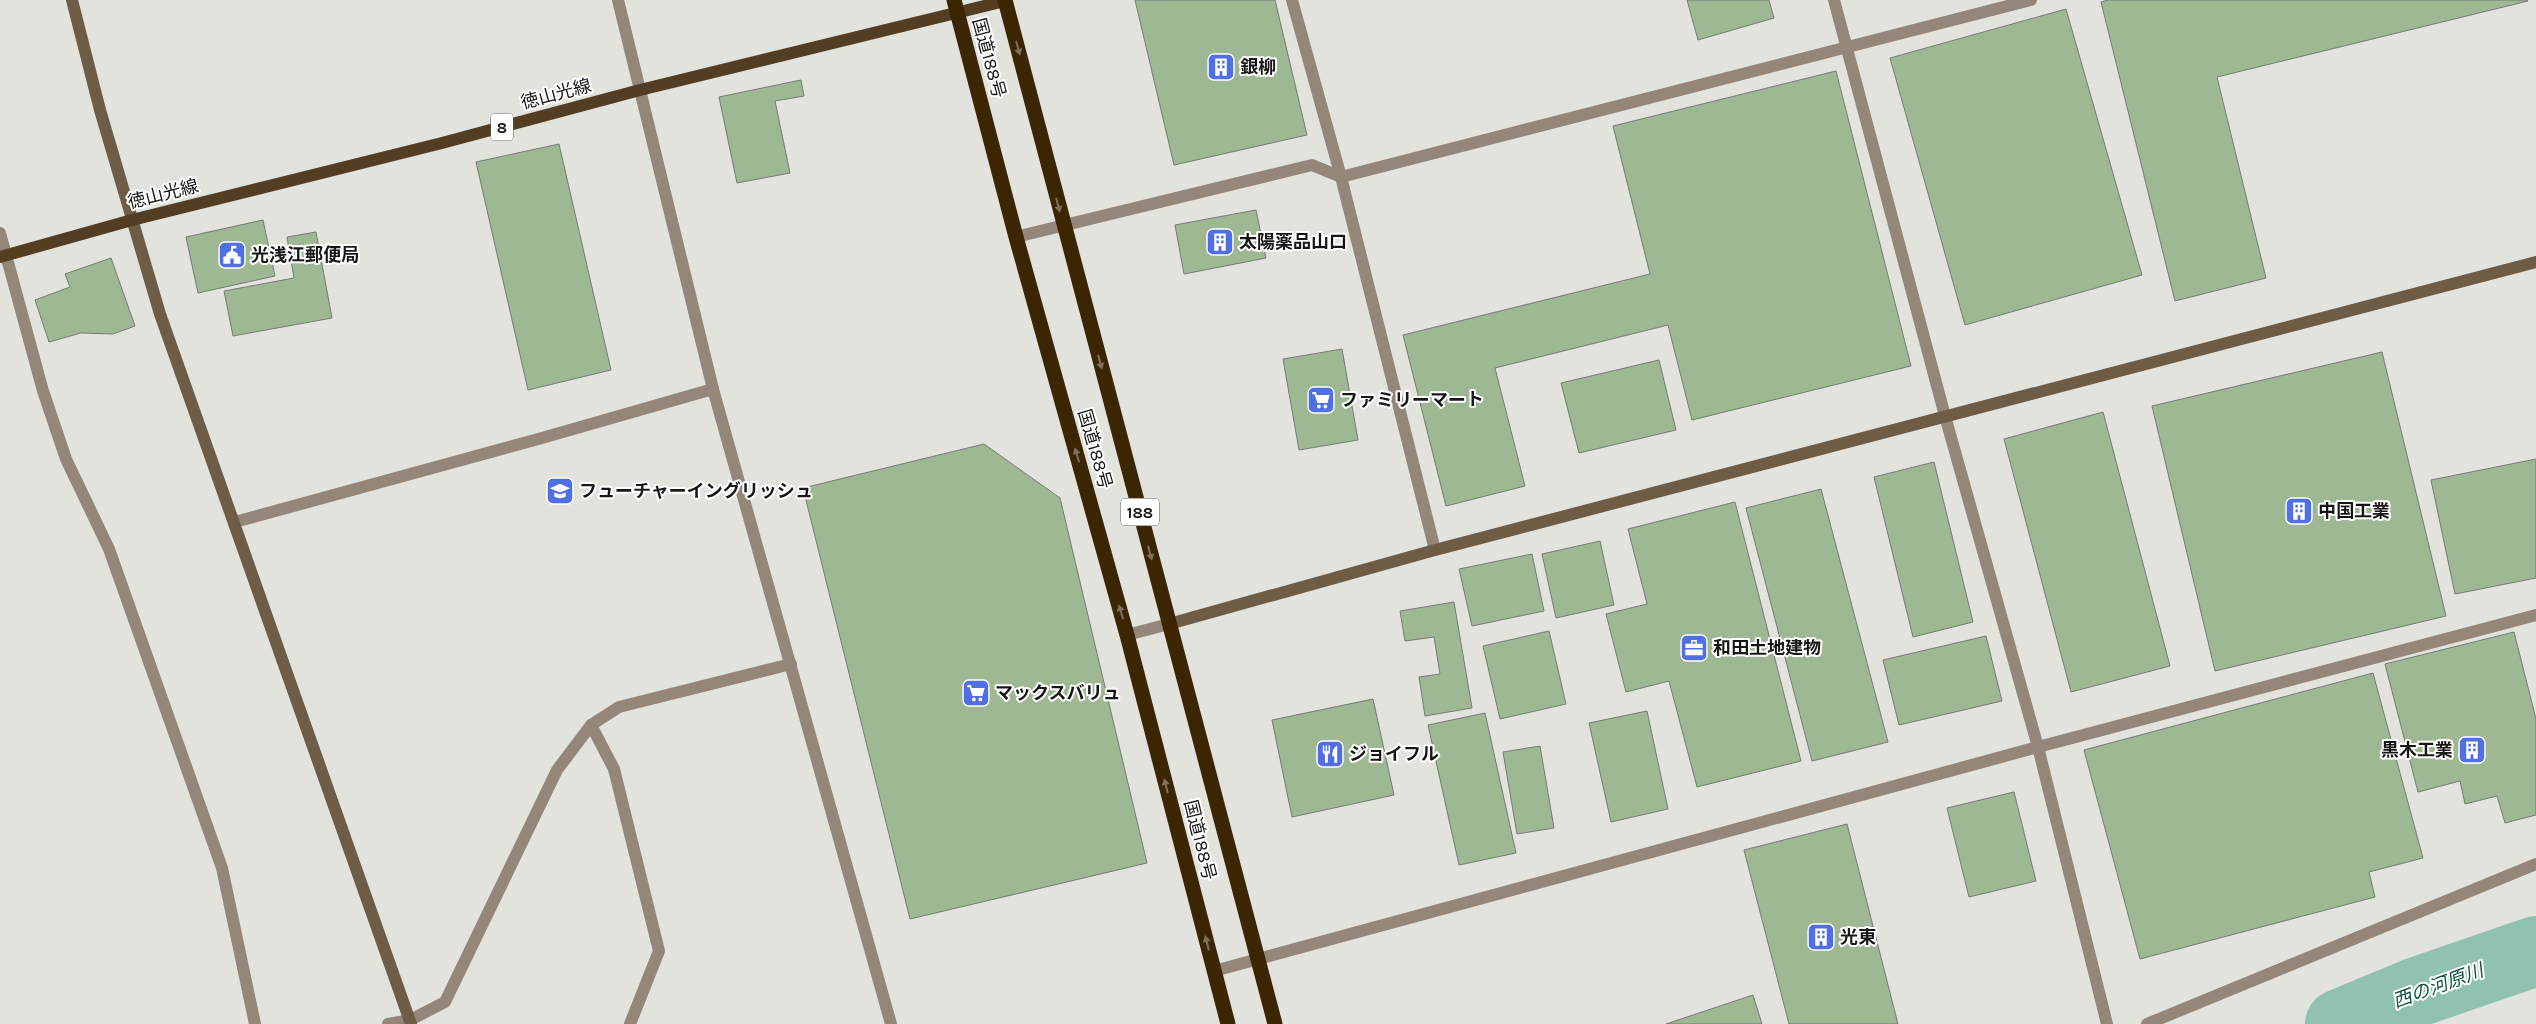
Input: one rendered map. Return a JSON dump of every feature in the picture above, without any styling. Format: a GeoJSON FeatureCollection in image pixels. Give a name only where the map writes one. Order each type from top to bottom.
{"type":"FeatureCollection","features":[{"type":"Feature","properties":{"kind":"highway","name":"国道188号"},"geometry":{"type":"LineString","coordinates":[[1006,0],[1064,227],[1275,1024]]}},
{"type":"Feature","properties":{"kind":"highway","name":"国道188号"},"geometry":{"type":"LineString","coordinates":[[955,6],[1016,237],[1128,635],[1228,1024]]}},
{"type":"Feature","properties":{"kind":"main road","name":"徳山光線"},"geometry":{"type":"LineString","coordinates":[[4,256],[132,220],[433,145],[955,6],[1006,0]]}},
{"type":"Feature","properties":{"kind":"street"},"geometry":{"type":"LineString","coordinates":[[72,0],[132,220],[160,314],[410,1022]]}},
{"type":"Feature","properties":{"kind":"street"},"geometry":{"type":"LineString","coordinates":[[618,0],[713,389],[891,1024]]}},
{"type":"Feature","properties":{"kind":"street"},"geometry":{"type":"LineString","coordinates":[[1292,0],[1341,177],[1436,550]]}},
{"type":"Feature","properties":{"kind":"street"},"geometry":{"type":"LineString","coordinates":[[1834,0],[1849,47],[1945,416],[2038,747],[2107,1024]]}},
{"type":"Feature","properties":{"kind":"street"},"geometry":{"type":"LineString","coordinates":[[1016,237],[1064,227],[1312,165],[1341,177],[2031,0]]}},
{"type":"Feature","properties":{"kind":"street"},"geometry":{"type":"LineString","coordinates":[[0,233],[4,256],[43,392],[66,459],[109,548],[222,868],[256,1024]]}},
{"type":"Feature","properties":{"kind":"street"},"geometry":{"type":"LineString","coordinates":[[1128,635],[1436,550],[2536,262]]}},
{"type":"Feature","properties":{"kind":"street"},"geometry":{"type":"LineString","coordinates":[[235,522],[713,389]]}},
{"type":"Feature","properties":{"kind":"street"},"geometry":{"type":"LineString","coordinates":[[1214,972],[2038,747],[2536,615]]}},
{"type":"Feature","properties":{"kind":"street"},"geometry":{"type":"LineString","coordinates":[[388,1024],[410,1022],[444,1002],[557,770],[591,725],[619,707],[791,664]]}},
{"type":"Feature","properties":{"kind":"street"},"geometry":{"type":"LineString","coordinates":[[591,725],[614,769],[659,951],[630,1024]]}},
{"type":"Feature","properties":{"kind":"street"},"geometry":{"type":"LineString","coordinates":[[2147,1024],[2536,864]]}},
{"type":"Feature","properties":{"kind":"building","name":"銀柳"},"geometry":{"type":"Polygon","coordinates":[[[1135,0],[1275,0],[1307,135],[1174,165],[1135,0]]]}},
{"type":"Feature","properties":{"kind":"building"},"geometry":{"type":"Polygon","coordinates":[[[1687,0],[1769,0],[1774,18],[1698,40],[1687,0]]]}},
{"type":"Feature","properties":{"kind":"building"},"geometry":{"type":"Polygon","coordinates":[[[2108,0],[2528,1],[2217,77],[2266,278],[2175,301],[2101,2],[2108,0]]]}},
{"type":"Feature","properties":{"kind":"building"},"geometry":{"type":"Polygon","coordinates":[[[2066,9],[2142,275],[1965,325],[1890,58],[2066,9]]]}},
{"type":"Feature","properties":{"kind":"building"},"geometry":{"type":"Polygon","coordinates":[[[1836,71],[1911,366],[1692,420],[1668,325],[1495,368],[1525,486],[1446,506],[1403,335],[1650,274],[1613,126],[1836,71]]]}},
{"type":"Feature","properties":{"kind":"building"},"geometry":{"type":"Polygon","coordinates":[[[801,80],[804,96],[775,101],[790,173],[737,183],[719,97],[801,80]]]}},
{"type":"Feature","properties":{"kind":"building"},"geometry":{"type":"Polygon","coordinates":[[[559,144],[611,370],[528,390],[476,162],[559,144]]]}},
{"type":"Feature","properties":{"kind":"building","name":"太陽薬品山口"},"geometry":{"type":"Polygon","coordinates":[[[1256,210],[1266,258],[1184,274],[1175,225],[1256,210]]]}},
{"type":"Feature","properties":{"kind":"building"},"geometry":{"type":"Polygon","coordinates":[[[263,220],[275,276],[198,293],[186,237],[263,220]]]}},
{"type":"Feature","properties":{"kind":"building"},"geometry":{"type":"Polygon","coordinates":[[[316,232],[332,318],[233,336],[224,291],[294,278],[287,237],[316,232]]]}},
{"type":"Feature","properties":{"kind":"building"},"geometry":{"type":"Polygon","coordinates":[[[111,258],[135,326],[113,334],[81,333],[49,342],[35,300],[70,287],[65,274],[111,258]]]}},
{"type":"Feature","properties":{"kind":"building"},"geometry":{"type":"Polygon","coordinates":[[[1342,349],[1358,440],[1299,450],[1283,359],[1342,349]]]}},
{"type":"Feature","properties":{"kind":"building","name":"中国工業"},"geometry":{"type":"Polygon","coordinates":[[[2382,352],[2446,616],[2215,671],[2152,406],[2382,352]]]}},
{"type":"Feature","properties":{"kind":"building"},"geometry":{"type":"Polygon","coordinates":[[[1659,360],[1676,430],[1579,453],[1561,383],[1659,360]]]}},
{"type":"Feature","properties":{"kind":"building"},"geometry":{"type":"Polygon","coordinates":[[[2103,412],[2170,666],[2071,692],[2004,439],[2103,412]]]}},
{"type":"Feature","properties":{"kind":"building"},"geometry":{"type":"Polygon","coordinates":[[[984,444],[1060,498],[1147,863],[910,919],[803,488],[984,444]]]}},
{"type":"Feature","properties":{"kind":"building"},"geometry":{"type":"Polygon","coordinates":[[[2536,459],[2536,578],[2455,594],[2431,480],[2536,459]]]}},
{"type":"Feature","properties":{"kind":"building"},"geometry":{"type":"Polygon","coordinates":[[[1934,462],[1973,622],[1913,637],[1874,477],[1934,462]]]}},
{"type":"Feature","properties":{"kind":"building"},"geometry":{"type":"Polygon","coordinates":[[[1821,489],[1888,742],[1812,761],[1746,508],[1821,489]]]}},
{"type":"Feature","properties":{"kind":"building","name":"和田土地建物"},"geometry":{"type":"Polygon","coordinates":[[[1735,502],[1801,761],[1697,787],[1669,681],[1626,692],[1606,614],[1647,604],[1628,529],[1735,502]]]}},
{"type":"Feature","properties":{"kind":"building"},"geometry":{"type":"Polygon","coordinates":[[[1600,541],[1614,605],[1556,618],[1542,554],[1600,541]]]}},
{"type":"Feature","properties":{"kind":"building"},"geometry":{"type":"Polygon","coordinates":[[[1532,554],[1544,611],[1472,626],[1459,569],[1532,554]]]}},
{"type":"Feature","properties":{"kind":"building"},"geometry":{"type":"Polygon","coordinates":[[[1454,602],[1472,708],[1425,716],[1419,677],[1440,674],[1434,637],[1405,641],[1400,611],[1454,602]]]}},
{"type":"Feature","properties":{"kind":"building"},"geometry":{"type":"Polygon","coordinates":[[[1549,631],[1566,704],[1500,719],[1483,646],[1549,631]]]}},
{"type":"Feature","properties":{"kind":"building","name":"黒木工業"},"geometry":{"type":"Polygon","coordinates":[[[2514,632],[2536,719],[2536,815],[2505,823],[2497,796],[2465,804],[2460,781],[2418,792],[2385,664],[2514,632]]]}},
{"type":"Feature","properties":{"kind":"building"},"geometry":{"type":"Polygon","coordinates":[[[1986,636],[2002,701],[1899,725],[1883,660],[1986,636]]]}},
{"type":"Feature","properties":{"kind":"building"},"geometry":{"type":"Polygon","coordinates":[[[2373,673],[2423,858],[2369,872],[2375,897],[2140,959],[2084,750],[2373,673]]]}},
{"type":"Feature","properties":{"kind":"building"},"geometry":{"type":"Polygon","coordinates":[[[1373,699],[1394,795],[1292,817],[1272,720],[1373,699]]]}},
{"type":"Feature","properties":{"kind":"building"},"geometry":{"type":"Polygon","coordinates":[[[1647,711],[1668,809],[1611,822],[1589,723],[1647,711]]]}},
{"type":"Feature","properties":{"kind":"building"},"geometry":{"type":"Polygon","coordinates":[[[1485,713],[1516,853],[1459,865],[1428,725],[1485,713]]]}},
{"type":"Feature","properties":{"kind":"building"},"geometry":{"type":"Polygon","coordinates":[[[1540,746],[1554,828],[1517,834],[1503,752],[1540,746]]]}},
{"type":"Feature","properties":{"kind":"building"},"geometry":{"type":"Polygon","coordinates":[[[2014,792],[2036,881],[1969,897],[1947,808],[2014,792]]]}},
{"type":"Feature","properties":{"kind":"building","name":"光東"},"geometry":{"type":"Polygon","coordinates":[[[1847,824],[1898,1024],[1789,1024],[1744,850],[1847,824]]]}},
{"type":"Feature","properties":{"kind":"building"},"geometry":{"type":"Polygon","coordinates":[[[1753,995],[1762,1024],[1666,1024],[1753,995]]]}},
{"type":"Feature","properties":{"kind":"waterway","name":"西の河原川"},"geometry":{"type":"LineString","coordinates":[[2340,1024],[2417,992],[2536,951]]}},
{"type":"Feature","properties":{"kind":"place","name":"銀柳"},"geometry":{"type":"Point","coordinates":[1221,67]}},
{"type":"Feature","properties":{"kind":"place","name":"太陽薬品山口"},"geometry":{"type":"Point","coordinates":[1220,242]}},
{"type":"Feature","properties":{"kind":"place","name":"光浅江郵便局"},"geometry":{"type":"Point","coordinates":[232,255]}},
{"type":"Feature","properties":{"kind":"place","name":"ファミリーマート"},"geometry":{"type":"Point","coordinates":[1321,400]}},
{"type":"Feature","properties":{"kind":"place","name":"フューチャーイングリッシュ"},"geometry":{"type":"Point","coordinates":[560,491]}},
{"type":"Feature","properties":{"kind":"place","name":"中国工業"},"geometry":{"type":"Point","coordinates":[2299,511]}},
{"type":"Feature","properties":{"kind":"place","name":"和田土地建物"},"geometry":{"type":"Point","coordinates":[1694,648]}},
{"type":"Feature","properties":{"kind":"place","name":"マックスバリュ"},"geometry":{"type":"Point","coordinates":[976,693]}},
{"type":"Feature","properties":{"kind":"place","name":"黒木工業"},"geometry":{"type":"Point","coordinates":[2472,750]}},
{"type":"Feature","properties":{"kind":"place","name":"ジョイフル"},"geometry":{"type":"Point","coordinates":[1330,754]}},
{"type":"Feature","properties":{"kind":"place","name":"光東"},"geometry":{"type":"Point","coordinates":[1821,937]}}]}
